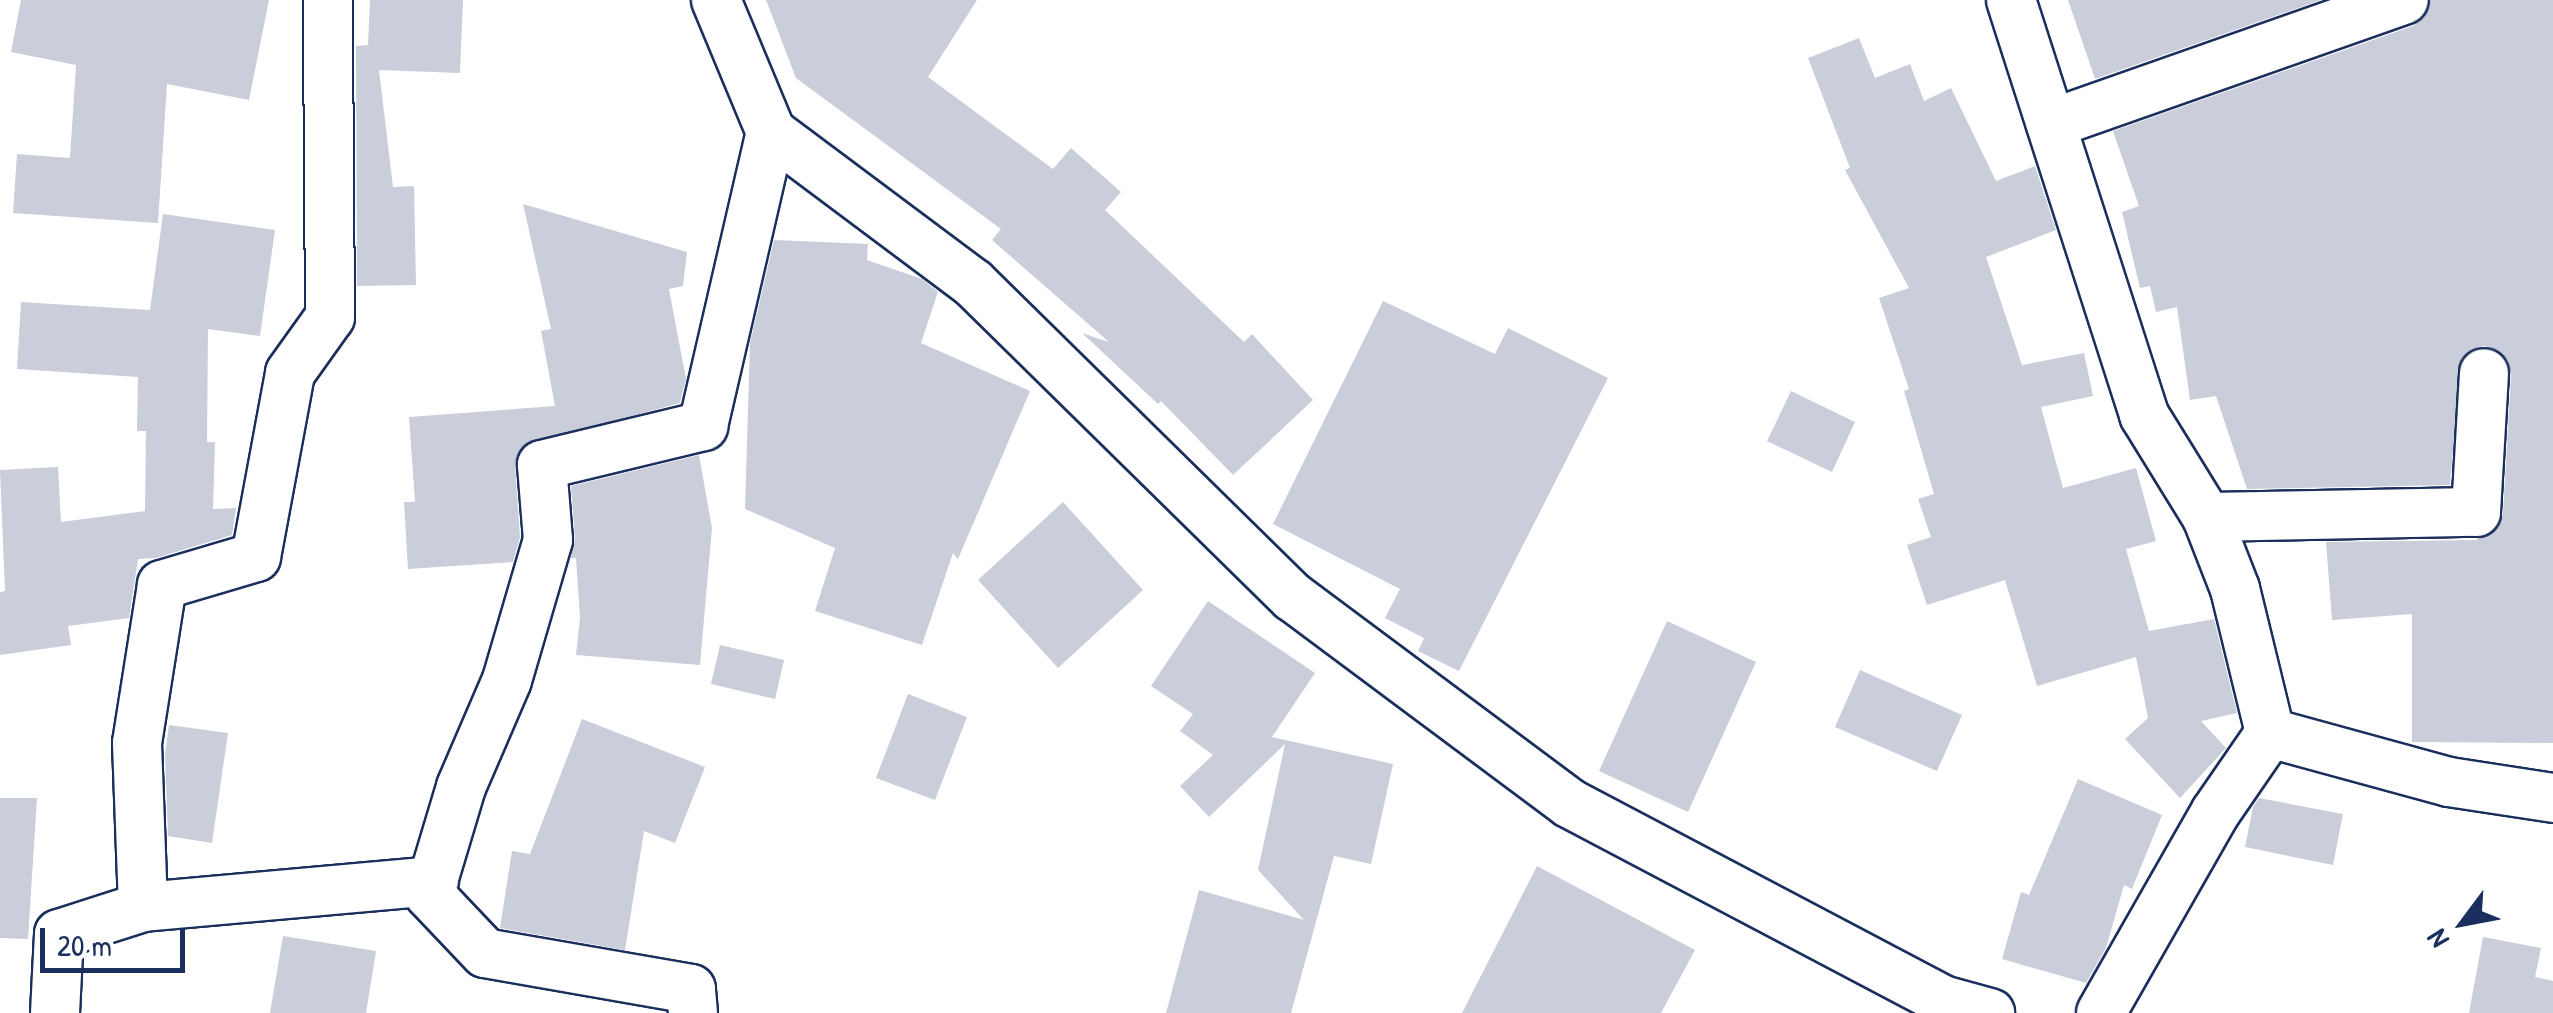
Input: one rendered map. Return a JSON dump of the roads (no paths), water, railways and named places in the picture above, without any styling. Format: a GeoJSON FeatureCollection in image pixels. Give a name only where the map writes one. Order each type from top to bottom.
{"type":"FeatureCollection","features":[{"type":"Feature","properties":{"kind":"street"},"geometry":{"type":"LineString","coordinates":[[143,906],[138,743],[162,585],[256,557],[290,373],[330,317],[328,0]]}},
{"type":"Feature","properties":{"kind":"street"},"geometry":{"type":"LineString","coordinates":[[716,0],[771,132],[973,283],[1294,596],[1570,803],[1942,1000],[1990,1013]]}},
{"type":"Feature","properties":{"kind":"street"},"geometry":{"type":"LineString","coordinates":[[2011,0],[2144,415],[2207,517],[2235,589],[2270,733],[2215,813],[2101,1013]]}},
{"type":"Feature","properties":{"kind":"street"},"geometry":{"type":"LineString","coordinates":[[2050,124],[2404,0]]}},
{"type":"Feature","properties":{"kind":"street"},"geometry":{"type":"LineString","coordinates":[[692,1013],[692,989],[485,954],[430,894],[461,787],[507,680],[548,540],[542,465],[703,426],[771,132]]}},
{"type":"Feature","properties":{"kind":"street"},"geometry":{"type":"LineString","coordinates":[[2207,517],[2476,512],[2484,373]]}},
{"type":"Feature","properties":{"kind":"street"},"geometry":{"type":"LineString","coordinates":[[2270,733],[2449,782],[2553,798]]}},
{"type":"Feature","properties":{"kind":"street"},"geometry":{"type":"LineString","coordinates":[[55,1013],[59,934],[143,906],[434,880]]}}]}
